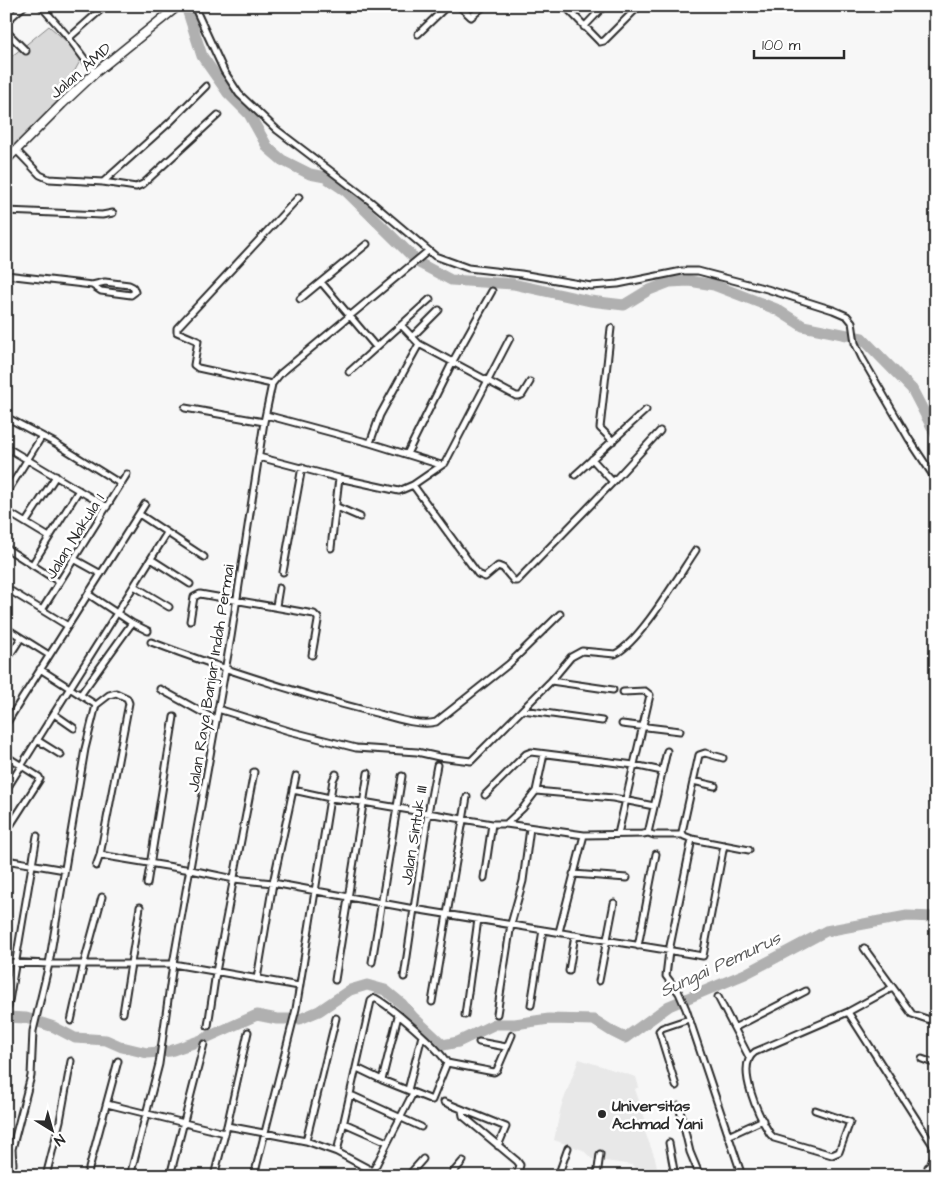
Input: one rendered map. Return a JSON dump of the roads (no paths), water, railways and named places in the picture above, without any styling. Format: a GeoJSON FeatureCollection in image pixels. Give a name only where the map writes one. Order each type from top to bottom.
{"type":"FeatureCollection","features":[{"type":"Feature","properties":{"kind":"street"},"geometry":{"type":"LineString","coordinates":[[6,22],[24,6]]}},
{"type":"Feature","properties":{"kind":"street"},"geometry":{"type":"LineString","coordinates":[[41,6],[69,38],[95,73]]}},
{"type":"Feature","properties":{"kind":"street"},"geometry":{"type":"LineString","coordinates":[[194,6],[224,72],[239,94],[277,130],[370,201],[426,253],[468,268],[521,274],[591,286],[618,284],[669,272],[698,272],[767,289],[847,316],[852,322],[855,343],[908,439],[936,480]]}},
{"type":"Feature","properties":{"kind":"street"},"geometry":{"type":"LineString","coordinates":[[418,34],[447,6]]}},
{"type":"Feature","properties":{"kind":"street"},"geometry":{"type":"LineString","coordinates":[[459,6],[471,17],[484,6]]}},
{"type":"Feature","properties":{"kind":"street"},"geometry":{"type":"LineString","coordinates":[[584,27],[604,6]]}},
{"type":"Feature","properties":{"kind":"street"},"geometry":{"type":"LineString","coordinates":[[567,7],[600,42],[604,41],[639,6]]}},
{"type":"Feature","properties":{"kind":"street"},"geometry":{"type":"LineString","coordinates":[[69,38],[104,7]]}},
{"type":"Feature","properties":{"kind":"street","name":"Jalan AMD"},"geometry":{"type":"LineString","coordinates":[[6,160],[95,73],[176,8]]}},
{"type":"Feature","properties":{"kind":"street"},"geometry":{"type":"LineString","coordinates":[[6,32],[26,51]]}},
{"type":"Feature","properties":{"kind":"street"},"geometry":{"type":"LineString","coordinates":[[103,182],[170,122],[206,86]]}},
{"type":"Feature","properties":{"kind":"street"},"geometry":{"type":"LineString","coordinates":[[16,150],[40,175],[49,179],[140,186],[218,115]]}},
{"type":"Feature","properties":{"kind":"street"},"geometry":{"type":"LineString","coordinates":[[299,197],[177,328],[177,332],[180,334],[198,341],[194,365],[198,368],[272,384],[280,374],[426,253]]}},
{"type":"Feature","properties":{"kind":"street"},"geometry":{"type":"LineString","coordinates":[[6,211],[102,215],[113,213]]}},
{"type":"Feature","properties":{"kind":"street"},"geometry":{"type":"LineString","coordinates":[[300,299],[367,244]]}},
{"type":"Feature","properties":{"kind":"street"},"geometry":{"type":"LineString","coordinates":[[6,275],[92,285],[104,282],[130,285],[135,292],[131,296],[101,291],[92,285]]}},
{"type":"Feature","properties":{"kind":"street"},"geometry":{"type":"LineString","coordinates":[[321,282],[376,347]]}},
{"type":"Feature","properties":{"kind":"street"},"geometry":{"type":"LineString","coordinates":[[407,454],[492,291]]}},
{"type":"Feature","properties":{"kind":"street"},"geometry":{"type":"LineString","coordinates":[[349,372],[430,299]]}},
{"type":"Feature","properties":{"kind":"street"},"geometry":{"type":"LineString","coordinates":[[412,337],[439,310]]}},
{"type":"Feature","properties":{"kind":"street"},"geometry":{"type":"LineString","coordinates":[[400,325],[420,344],[520,396],[530,382]]}},
{"type":"Feature","properties":{"kind":"street"},"geometry":{"type":"LineString","coordinates":[[611,328],[600,428],[613,441]]}},
{"type":"Feature","properties":{"kind":"street"},"geometry":{"type":"LineString","coordinates":[[259,457],[339,478],[395,490],[404,490],[449,458],[510,338]]}},
{"type":"Feature","properties":{"kind":"street"},"geometry":{"type":"LineString","coordinates":[[370,443],[380,415],[420,344]]}},
{"type":"Feature","properties":{"kind":"street","name":"Jalan Raya Banjar Indah Permai"},"geometry":{"type":"LineString","coordinates":[[130,1176],[162,1045],[173,964],[191,870],[264,422],[272,384]]}},
{"type":"Feature","properties":{"kind":"street"},"geometry":{"type":"LineString","coordinates":[[185,408],[264,422]]}},
{"type":"Feature","properties":{"kind":"street"},"geometry":{"type":"LineString","coordinates":[[575,475],[646,410]]}},
{"type":"Feature","properties":{"kind":"street"},"geometry":{"type":"LineString","coordinates":[[266,415],[370,443],[441,465]]}},
{"type":"Feature","properties":{"kind":"street"},"geometry":{"type":"LineString","coordinates":[[6,417],[42,436],[121,484]]}},
{"type":"Feature","properties":{"kind":"street"},"geometry":{"type":"LineString","coordinates":[[413,485],[478,574],[486,577],[498,566],[514,581],[517,581],[660,431]]}},
{"type":"Feature","properties":{"kind":"street"},"geometry":{"type":"LineString","coordinates":[[6,494],[42,436]]}},
{"type":"Feature","properties":{"kind":"street"},"geometry":{"type":"LineString","coordinates":[[6,447],[107,507]]}},
{"type":"Feature","properties":{"kind":"street"},"geometry":{"type":"LineString","coordinates":[[592,460],[613,482]]}},
{"type":"Feature","properties":{"kind":"street"},"geometry":{"type":"LineString","coordinates":[[283,572],[302,467]]}},
{"type":"Feature","properties":{"kind":"street","name":"Jalan Nakula 1"},"geometry":{"type":"LineString","coordinates":[[42,610],[127,474]]}},
{"type":"Feature","properties":{"kind":"street"},"geometry":{"type":"LineString","coordinates":[[26,522],[56,476]]}},
{"type":"Feature","properties":{"kind":"street"},"geometry":{"type":"LineString","coordinates":[[331,548],[339,478]]}},
{"type":"Feature","properties":{"kind":"street"},"geometry":{"type":"LineString","coordinates":[[32,565],[79,490]]}},
{"type":"Feature","properties":{"kind":"street"},"geometry":{"type":"LineString","coordinates":[[6,724],[145,504]]}},
{"type":"Feature","properties":{"kind":"street"},"geometry":{"type":"LineString","coordinates":[[336,507],[360,516]]}},
{"type":"Feature","properties":{"kind":"street"},"geometry":{"type":"LineString","coordinates":[[6,511],[49,536]]}},
{"type":"Feature","properties":{"kind":"street"},"geometry":{"type":"LineString","coordinates":[[139,514],[204,557]]}},
{"type":"Feature","properties":{"kind":"street"},"geometry":{"type":"LineString","coordinates":[[6,790],[20,765],[152,560],[167,533]]}},
{"type":"Feature","properties":{"kind":"street"},"geometry":{"type":"LineString","coordinates":[[6,548],[59,582]]}},
{"type":"Feature","properties":{"kind":"street"},"geometry":{"type":"LineString","coordinates":[[218,709],[289,731],[356,748],[418,752],[471,761],[551,681],[571,657],[582,651],[615,654],[624,647],[660,604],[696,550]]}},
{"type":"Feature","properties":{"kind":"street"},"geometry":{"type":"LineString","coordinates":[[74,559],[101,574]]}},
{"type":"Feature","properties":{"kind":"street"},"geometry":{"type":"LineString","coordinates":[[152,560],[190,584]]}},
{"type":"Feature","properties":{"kind":"street"},"geometry":{"type":"LineString","coordinates":[[134,586],[168,607]]}},
{"type":"Feature","properties":{"kind":"street"},"geometry":{"type":"LineString","coordinates":[[6,588],[68,626]]}},
{"type":"Feature","properties":{"kind":"street"},"geometry":{"type":"LineString","coordinates":[[276,606],[279,588]]}},
{"type":"Feature","properties":{"kind":"street"},"geometry":{"type":"LineString","coordinates":[[88,594],[148,630]]}},
{"type":"Feature","properties":{"kind":"street"},"geometry":{"type":"LineString","coordinates":[[190,622],[194,597],[200,594],[276,606],[317,616],[318,621],[312,655]]}},
{"type":"Feature","properties":{"kind":"street"},"geometry":{"type":"LineString","coordinates":[[151,642],[224,670],[352,707],[394,718],[433,723],[509,664],[560,614]]}},
{"type":"Feature","properties":{"kind":"street"},"geometry":{"type":"LineString","coordinates":[[81,694],[132,622]]}},
{"type":"Feature","properties":{"kind":"street"},"geometry":{"type":"LineString","coordinates":[[6,628],[49,655]]}},
{"type":"Feature","properties":{"kind":"street"},"geometry":{"type":"LineString","coordinates":[[6,661],[20,638]]}},
{"type":"Feature","properties":{"kind":"street"},"geometry":{"type":"LineString","coordinates":[[40,670],[96,705]]}},
{"type":"Feature","properties":{"kind":"street"},"geometry":{"type":"LineString","coordinates":[[551,681],[613,690]]}},
{"type":"Feature","properties":{"kind":"street"},"geometry":{"type":"LineString","coordinates":[[160,689],[216,720]]}},
{"type":"Feature","properties":{"kind":"street"},"geometry":{"type":"LineString","coordinates":[[618,834],[649,693],[623,692]]}},
{"type":"Feature","properties":{"kind":"street"},"geometry":{"type":"LineString","coordinates":[[11,1176],[13,1164],[12,1149],[31,1076],[34,1031],[49,964],[85,749],[96,705],[109,695],[116,693],[127,698],[129,703],[100,855],[96,866]]}},
{"type":"Feature","properties":{"kind":"street"},"geometry":{"type":"LineString","coordinates":[[523,710],[602,721]]}},
{"type":"Feature","properties":{"kind":"street"},"geometry":{"type":"LineString","coordinates":[[54,714],[74,728]]}},
{"type":"Feature","properties":{"kind":"street"},"geometry":{"type":"LineString","coordinates":[[146,884],[174,716]]}},
{"type":"Feature","properties":{"kind":"street"},"geometry":{"type":"LineString","coordinates":[[622,724],[680,731]]}},
{"type":"Feature","properties":{"kind":"street"},"geometry":{"type":"LineString","coordinates":[[37,740],[61,755]]}},
{"type":"Feature","properties":{"kind":"street"},"geometry":{"type":"LineString","coordinates":[[648,833],[667,751]]}},
{"type":"Feature","properties":{"kind":"street"},"geometry":{"type":"LineString","coordinates":[[485,795],[526,754],[531,752],[634,765],[662,771]]}},
{"type":"Feature","properties":{"kind":"street"},"geometry":{"type":"LineString","coordinates":[[683,835],[682,830],[700,754],[705,752],[723,758]]}},
{"type":"Feature","properties":{"kind":"street"},"geometry":{"type":"LineString","coordinates":[[506,824],[523,808],[536,791],[544,754]]}},
{"type":"Feature","properties":{"kind":"street"},"geometry":{"type":"LineString","coordinates":[[6,756],[40,779],[7,828]]}},
{"type":"Feature","properties":{"kind":"street","name":"Jalan Sintuk III"},"geometry":{"type":"LineString","coordinates":[[404,977],[428,813],[437,765]]}},
{"type":"Feature","properties":{"kind":"street"},"geometry":{"type":"LineString","coordinates":[[208,1026],[216,972],[254,772]]}},
{"type":"Feature","properties":{"kind":"street"},"geometry":{"type":"LineString","coordinates":[[335,980],[368,773]]}},
{"type":"Feature","properties":{"kind":"street"},"geometry":{"type":"LineString","coordinates":[[254,1176],[296,1009],[333,780],[336,774]]}},
{"type":"Feature","properties":{"kind":"street"},"geometry":{"type":"LineString","coordinates":[[257,979],[273,883],[296,776]]}},
{"type":"Feature","properties":{"kind":"street"},"geometry":{"type":"LineString","coordinates":[[372,962],[402,776]]}},
{"type":"Feature","properties":{"kind":"street"},"geometry":{"type":"LineString","coordinates":[[694,781],[715,786]]}},
{"type":"Feature","properties":{"kind":"street"},"geometry":{"type":"LineString","coordinates":[[293,790],[330,798],[397,807],[492,824],[506,824],[584,835],[648,833],[654,835],[683,835],[749,850]]}},
{"type":"Feature","properties":{"kind":"street"},"geometry":{"type":"LineString","coordinates":[[536,791],[627,800],[654,806]]}},
{"type":"Feature","properties":{"kind":"street"},"geometry":{"type":"LineString","coordinates":[[432,1002],[467,797]]}},
{"type":"Feature","properties":{"kind":"street"},"geometry":{"type":"LineString","coordinates":[[484,878],[492,824]]}},
{"type":"Feature","properties":{"kind":"street"},"geometry":{"type":"LineString","coordinates":[[497,1014],[511,924],[523,882],[530,828]]}},
{"type":"Feature","properties":{"kind":"street"},"geometry":{"type":"LineString","coordinates":[[559,932],[584,835]]}},
{"type":"Feature","properties":{"kind":"street"},"geometry":{"type":"LineString","coordinates":[[8,1007],[37,836]]}},
{"type":"Feature","properties":{"kind":"street"},"geometry":{"type":"LineString","coordinates":[[692,838],[669,951],[666,976],[679,994],[686,1009],[742,1176]]}},
{"type":"Feature","properties":{"kind":"street"},"geometry":{"type":"LineString","coordinates":[[100,855],[234,879],[273,883],[414,909],[703,956],[724,845]]}},
{"type":"Feature","properties":{"kind":"street"},"geometry":{"type":"LineString","coordinates":[[638,946],[656,854]]}},
{"type":"Feature","properties":{"kind":"street"},"geometry":{"type":"LineString","coordinates":[[6,860],[65,870]]}},
{"type":"Feature","properties":{"kind":"street"},"geometry":{"type":"LineString","coordinates":[[573,874],[627,878]]}},
{"type":"Feature","properties":{"kind":"street"},"geometry":{"type":"LineString","coordinates":[[71,1021],[102,897]]}},
{"type":"Feature","properties":{"kind":"street"},"geometry":{"type":"LineString","coordinates":[[599,981],[614,903]]}},
{"type":"Feature","properties":{"kind":"street"},"geometry":{"type":"LineString","coordinates":[[123,1013],[140,906]]}},
{"type":"Feature","properties":{"kind":"street"},"geometry":{"type":"LineString","coordinates":[[464,1015],[478,918]]}},
{"type":"Feature","properties":{"kind":"street"},"geometry":{"type":"LineString","coordinates":[[531,1006],[543,930]]}},
{"type":"Feature","properties":{"kind":"street"},"geometry":{"type":"LineString","coordinates":[[569,971],[575,935]]}},
{"type":"Feature","properties":{"kind":"street"},"geometry":{"type":"LineString","coordinates":[[864,948],[915,1016],[936,1022]]}},
{"type":"Feature","properties":{"kind":"street"},"geometry":{"type":"LineString","coordinates":[[6,962],[173,964],[299,986]]}},
{"type":"Feature","properties":{"kind":"street"},"geometry":{"type":"LineString","coordinates":[[815,1110],[850,1122],[839,1152],[836,1154],[832,1155],[774,1138],[770,1134],[762,1120],[747,1081],[746,1070],[749,1057],[755,1052],[848,1012],[893,989]]}},
{"type":"Feature","properties":{"kind":"street"},"geometry":{"type":"LineString","coordinates":[[734,1028],[806,991]]}},
{"type":"Feature","properties":{"kind":"street"},"geometry":{"type":"LineString","coordinates":[[718,997],[749,1057]]}},
{"type":"Feature","properties":{"kind":"street"},"geometry":{"type":"LineString","coordinates":[[337,1152],[373,999],[378,1000],[422,1036],[447,1062],[494,1072],[512,1035]]}},
{"type":"Feature","properties":{"kind":"street"},"geometry":{"type":"LineString","coordinates":[[848,1012],[936,1150],[926,1176]]}},
{"type":"Feature","properties":{"kind":"street"},"geometry":{"type":"LineString","coordinates":[[382,1080],[398,1016]]}},
{"type":"Feature","properties":{"kind":"street"},"geometry":{"type":"LineString","coordinates":[[306,1141],[336,1018]]}},
{"type":"Feature","properties":{"kind":"street"},"geometry":{"type":"LineString","coordinates":[[676,1086],[659,1031],[662,1028],[689,1019]]}},
{"type":"Feature","properties":{"kind":"street"},"geometry":{"type":"LineString","coordinates":[[214,1176],[248,1032]]}},
{"type":"Feature","properties":{"kind":"street"},"geometry":{"type":"LineString","coordinates":[[373,1171],[411,1092],[422,1036]]}},
{"type":"Feature","properties":{"kind":"street"},"geometry":{"type":"LineString","coordinates":[[479,1042],[506,1047]]}},
{"type":"Feature","properties":{"kind":"street"},"geometry":{"type":"LineString","coordinates":[[170,1176],[204,1044]]}},
{"type":"Feature","properties":{"kind":"street"},"geometry":{"type":"LineString","coordinates":[[922,1059],[936,1064]]}},
{"type":"Feature","properties":{"kind":"street"},"geometry":{"type":"LineString","coordinates":[[46,1176],[60,1121],[71,1061]]}},
{"type":"Feature","properties":{"kind":"street"},"geometry":{"type":"LineString","coordinates":[[87,1176],[118,1061]]}},
{"type":"Feature","properties":{"kind":"street"},"geometry":{"type":"LineString","coordinates":[[357,1068],[432,1100],[447,1062]]}},
{"type":"Feature","properties":{"kind":"street"},"geometry":{"type":"LineString","coordinates":[[350,1095],[421,1127]]}},
{"type":"Feature","properties":{"kind":"street"},"geometry":{"type":"LineString","coordinates":[[444,1102],[506,1127],[498,1146]]}},
{"type":"Feature","properties":{"kind":"street"},"geometry":{"type":"LineString","coordinates":[[107,1104],[225,1133]]}},
{"type":"Feature","properties":{"kind":"street"},"geometry":{"type":"LineString","coordinates":[[679,1106],[690,1152],[700,1176]]}},
{"type":"Feature","properties":{"kind":"street"},"geometry":{"type":"LineString","coordinates":[[462,1110],[463,1116],[519,1162],[517,1176]]}},
{"type":"Feature","properties":{"kind":"street"},"geometry":{"type":"LineString","coordinates":[[728,1136],[762,1120]]}},
{"type":"Feature","properties":{"kind":"street"},"geometry":{"type":"LineString","coordinates":[[344,1123],[387,1142]]}},
{"type":"Feature","properties":{"kind":"street"},"geometry":{"type":"LineString","coordinates":[[227,1126],[306,1141],[337,1152],[380,1175]]}},
{"type":"Feature","properties":{"kind":"street"},"geometry":{"type":"LineString","coordinates":[[669,1143],[675,1176]]}},
{"type":"Feature","properties":{"kind":"street"},"geometry":{"type":"LineString","coordinates":[[558,1176],[568,1148]]}},
{"type":"Feature","properties":{"kind":"street"},"geometry":{"type":"LineString","coordinates":[[597,1176],[600,1154]]}},
{"type":"Feature","properties":{"kind":"street"},"geometry":{"type":"LineString","coordinates":[[408,1176],[424,1159]]}},
{"type":"Feature","properties":{"kind":"street"},"geometry":{"type":"LineString","coordinates":[[450,1176],[462,1161]]}},
{"type":"Feature","properties":{"kind":"street"},"geometry":{"type":"LineString","coordinates":[[928,1167],[936,1174]]}},
{"type":"Feature","properties":{"kind":"waterway"},"geometry":{"type":"LineString","coordinates":[[186,6],[202,56],[228,93],[249,114],[268,148],[282,160],[310,174],[325,177],[346,191],[419,263],[451,280],[513,284],[590,301],[624,305],[647,291],[670,282],[689,281],[714,285],[776,309],[803,326],[862,338],[912,389],[936,435]]}},
{"type":"Feature","properties":{"kind":"waterway","name":"Sungai Pemurus"},"geometry":{"type":"LineString","coordinates":[[6,1017],[26,1018],[54,1027],[75,1038],[106,1040],[122,1047],[147,1053],[170,1051],[199,1041],[257,1015],[277,1019],[300,1019],[319,1011],[350,990],[367,985],[385,990],[402,1004],[443,1045],[458,1042],[495,1024],[515,1024],[549,1019],[594,1020],[625,1038],[669,1006],[745,974],[826,931],[907,916],[936,917]]}},
{"type":"Feature","properties":{"kind":"place","name":"Universitas Achmad Yani"},"geometry":{"type":"Point","coordinates":[602,1114]}}]}
